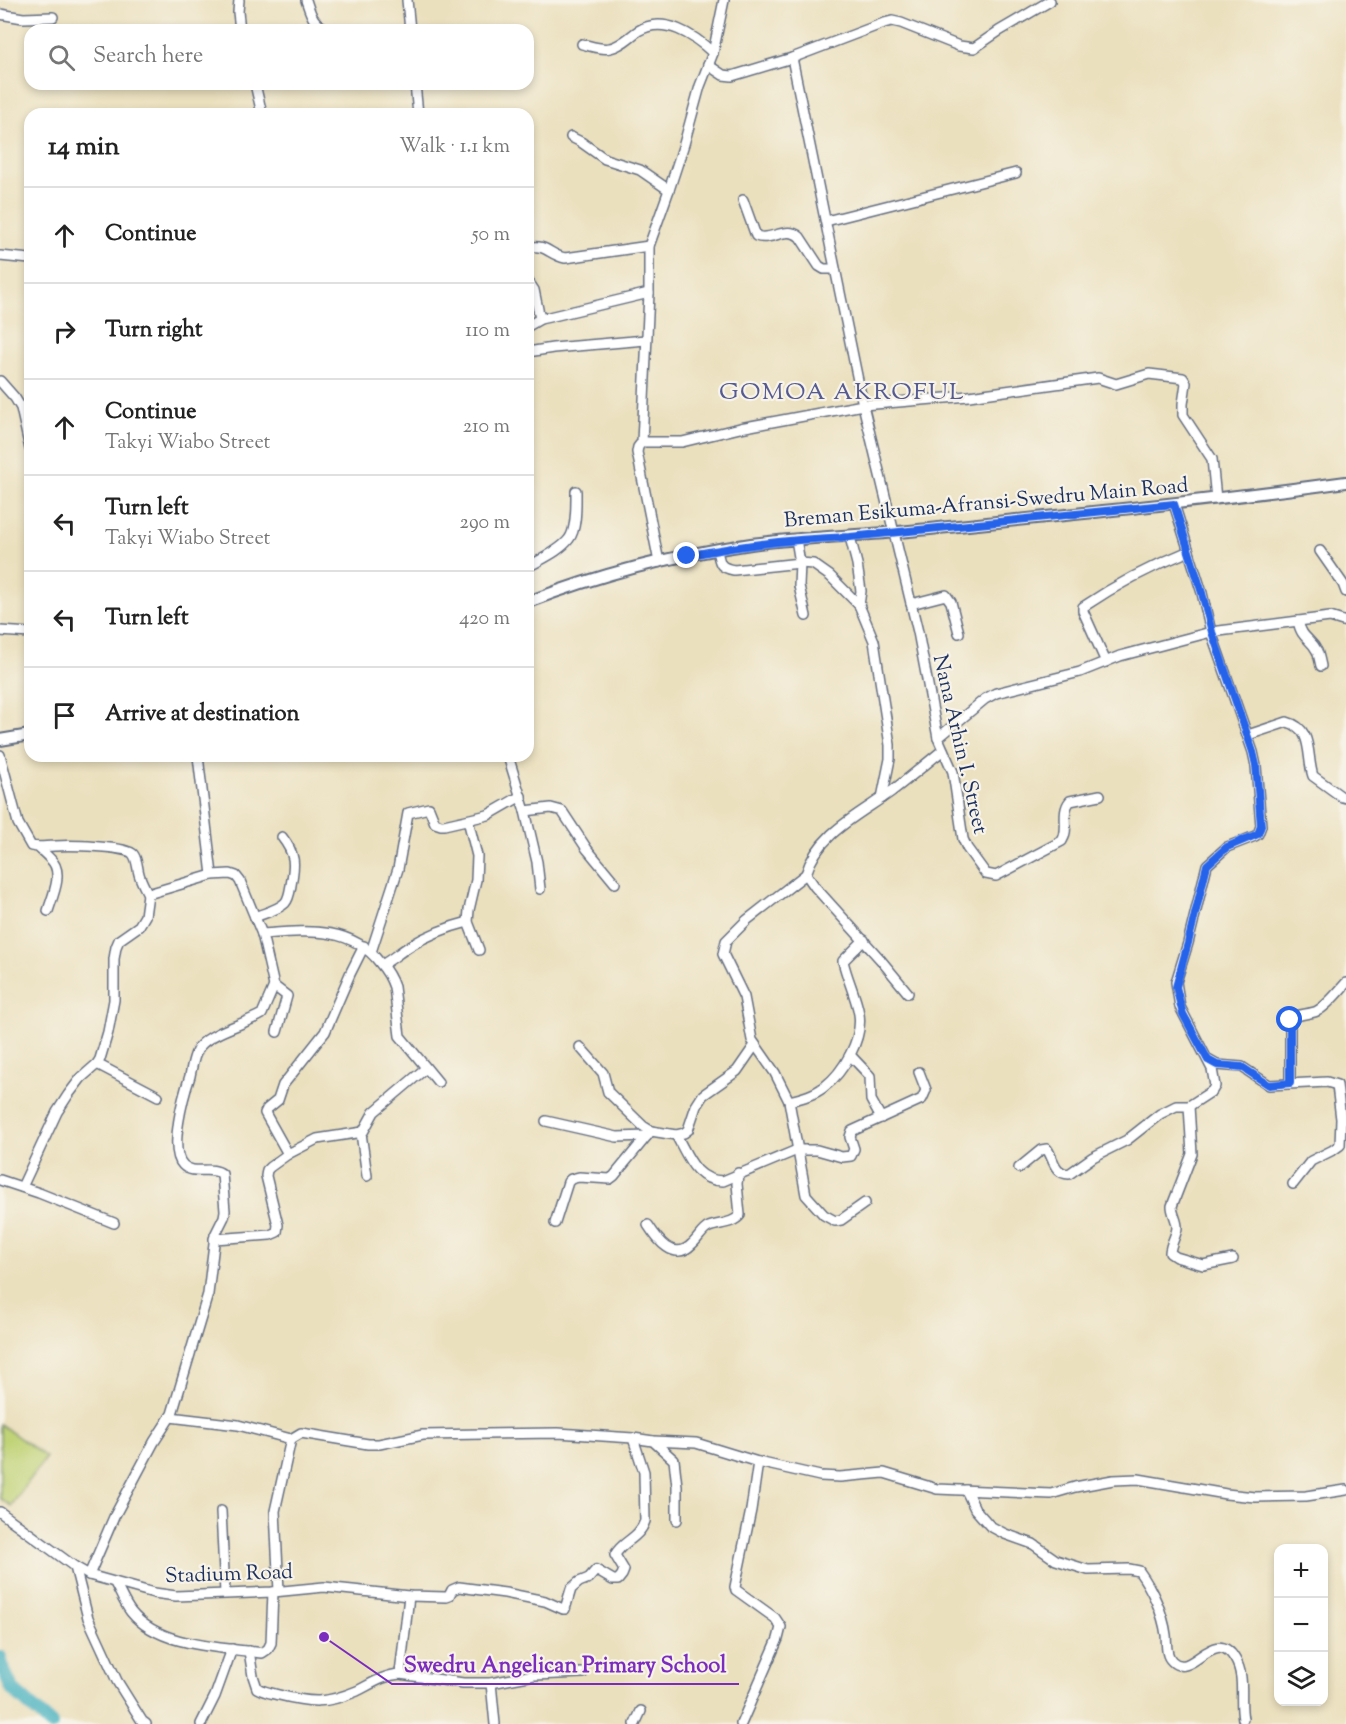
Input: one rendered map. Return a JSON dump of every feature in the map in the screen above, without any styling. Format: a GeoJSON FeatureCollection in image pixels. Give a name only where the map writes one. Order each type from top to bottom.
{"type":"FeatureCollection","features":[{"type":"Feature","properties":{"kind":"main road","name":"Breman Esikuma-Afransi-Swedru Main Road"},"geometry":{"type":"LineString","coordinates":[[534,597],[607,575],[717,550],[796,539],[850,537],[1174,504],[1346,482]]}},
{"type":"Feature","properties":{"kind":"main road"},"geometry":{"type":"LineString","coordinates":[[0,740],[24,736]]}},
{"type":"Feature","properties":{"kind":"street"},"geometry":{"type":"LineString","coordinates":[[239,0],[240,24]]}},
{"type":"Feature","properties":{"kind":"street"},"geometry":{"type":"LineString","coordinates":[[306,0],[311,18],[318,24]]}},
{"type":"Feature","properties":{"kind":"street"},"geometry":{"type":"LineString","coordinates":[[407,0],[409,24]]}},
{"type":"Feature","properties":{"kind":"street"},"geometry":{"type":"LineString","coordinates":[[659,562],[637,458],[638,447],[642,442],[649,246],[713,52],[724,0]]}},
{"type":"Feature","properties":{"kind":"street"},"geometry":{"type":"LineString","coordinates":[[708,65],[723,75],[732,76],[792,58],[892,21],[959,46],[974,48],[1050,1]]}},
{"type":"Feature","properties":{"kind":"street"},"geometry":{"type":"LineString","coordinates":[[0,14],[23,18],[53,17]]}},
{"type":"Feature","properties":{"kind":"street"},"geometry":{"type":"LineString","coordinates":[[582,44],[609,49],[648,26],[656,24],[682,30],[713,52]]}},
{"type":"Feature","properties":{"kind":"street","name":"Nana Arhin I. Street"},"geometry":{"type":"LineString","coordinates":[[792,58],[863,405],[911,604],[938,738],[952,772],[964,844],[989,876],[996,876],[1062,841],[1065,835],[1067,804],[1070,801],[1100,795]]}},
{"type":"Feature","properties":{"kind":"street"},"geometry":{"type":"LineString","coordinates":[[256,90],[261,108]]}},
{"type":"Feature","properties":{"kind":"street"},"geometry":{"type":"LineString","coordinates":[[416,90],[417,108]]}},
{"type":"Feature","properties":{"kind":"street"},"geometry":{"type":"LineString","coordinates":[[571,137],[590,147],[604,159],[640,170],[669,190]]}},
{"type":"Feature","properties":{"kind":"street"},"geometry":{"type":"LineString","coordinates":[[826,221],[1016,173]]}},
{"type":"Feature","properties":{"kind":"street"},"geometry":{"type":"LineString","coordinates":[[743,200],[756,236],[759,238],[796,233],[819,266],[824,269],[834,269]]}},
{"type":"Feature","properties":{"kind":"street"},"geometry":{"type":"LineString","coordinates":[[534,247],[539,246],[565,258],[649,246]]}},
{"type":"Feature","properties":{"kind":"street"},"geometry":{"type":"LineString","coordinates":[[0,256],[24,258]]}},
{"type":"Feature","properties":{"kind":"street"},"geometry":{"type":"LineString","coordinates":[[534,290],[540,319]]}},
{"type":"Feature","properties":{"kind":"street"},"geometry":{"type":"LineString","coordinates":[[534,322],[540,319],[649,293]]}},
{"type":"Feature","properties":{"kind":"street"},"geometry":{"type":"LineString","coordinates":[[534,351],[646,340]]}},
{"type":"Feature","properties":{"kind":"street"},"geometry":{"type":"LineString","coordinates":[[642,442],[682,442],[740,428],[863,405],[969,396],[1098,378],[1116,384],[1149,374],[1183,378],[1186,382],[1184,415],[1212,459],[1216,499]]}},
{"type":"Feature","properties":{"kind":"street"},"geometry":{"type":"LineString","coordinates":[[0,381],[21,408],[24,422]]}},
{"type":"Feature","properties":{"kind":"street"},"geometry":{"type":"LineString","coordinates":[[534,563],[570,538],[575,515],[576,491]]}},
{"type":"Feature","properties":{"kind":"street"},"geometry":{"type":"LineString","coordinates":[[1019,1168],[1041,1150],[1047,1149],[1058,1171],[1069,1174],[1093,1157],[1126,1140],[1160,1114],[1176,1106],[1189,1106],[1214,1089],[1208,1060],[1180,1007],[1176,982],[1209,862],[1223,849],[1255,836],[1260,831],[1256,765],[1248,735],[1212,632],[1174,504]]}},
{"type":"Feature","properties":{"kind":"street"},"geometry":{"type":"LineString","coordinates":[[850,537],[861,591],[859,605]]}},
{"type":"Feature","properties":{"kind":"street"},"geometry":{"type":"LineString","coordinates":[[796,539],[800,562],[799,586],[806,616]]}},
{"type":"Feature","properties":{"kind":"street"},"geometry":{"type":"LineString","coordinates":[[717,550],[720,565],[734,570],[800,562],[817,566],[859,605],[875,647],[890,745],[890,759],[882,798]]}},
{"type":"Feature","properties":{"kind":"street"},"geometry":{"type":"LineString","coordinates":[[1106,662],[1083,607],[1160,563],[1189,551]]}},
{"type":"Feature","properties":{"kind":"street"},"geometry":{"type":"LineString","coordinates":[[1320,551],[1346,592]]}},
{"type":"Feature","properties":{"kind":"street"},"geometry":{"type":"LineString","coordinates":[[911,604],[946,594],[951,602],[959,633]]}},
{"type":"Feature","properties":{"kind":"street"},"geometry":{"type":"LineString","coordinates":[[938,738],[989,696],[1080,672],[1106,662],[1212,632],[1330,617],[1346,622]]}},
{"type":"Feature","properties":{"kind":"street"},"geometry":{"type":"LineString","coordinates":[[1298,621],[1304,637],[1317,651],[1321,666]]}},
{"type":"Feature","properties":{"kind":"street"},"geometry":{"type":"LineString","coordinates":[[0,631],[24,633]]}},
{"type":"Feature","properties":{"kind":"street"},"geometry":{"type":"LineString","coordinates":[[1248,735],[1287,722],[1292,723],[1306,736],[1313,776],[1346,798]]}},
{"type":"Feature","properties":{"kind":"street"},"geometry":{"type":"LineString","coordinates":[[865,1203],[841,1220],[829,1219],[806,1195],[789,1101],[775,1073],[755,1045],[750,1033],[744,997],[723,954],[724,948],[726,941],[747,920],[806,874],[826,838],[943,750]]}},
{"type":"Feature","properties":{"kind":"street"},"geometry":{"type":"LineString","coordinates":[[0,755],[18,823],[31,846],[39,848],[93,846],[132,852],[148,894],[145,916],[139,926],[119,940],[116,947],[114,1000],[108,1032],[97,1064],[81,1078],[57,1112],[22,1187]]}},
{"type":"Feature","properties":{"kind":"street"},"geometry":{"type":"LineString","coordinates":[[199,762],[212,875]]}},
{"type":"Feature","properties":{"kind":"street"},"geometry":{"type":"LineString","coordinates":[[510,762],[525,811],[537,862],[540,889]]}},
{"type":"Feature","properties":{"kind":"street"},"geometry":{"type":"LineString","coordinates":[[288,1154],[265,1113],[278,1100],[283,1085],[325,1032],[348,980],[368,949],[398,869],[408,813],[429,808],[435,823],[441,825],[488,815],[521,796]]}},
{"type":"Feature","properties":{"kind":"street"},"geometry":{"type":"LineString","coordinates":[[525,811],[551,808],[562,811],[587,849],[615,883]]}},
{"type":"Feature","properties":{"kind":"street"},"geometry":{"type":"LineString","coordinates":[[468,820],[477,856],[477,880],[468,922],[479,950]]}},
{"type":"Feature","properties":{"kind":"street"},"geometry":{"type":"LineString","coordinates":[[255,917],[278,908],[286,902],[289,894],[295,864],[290,848],[282,837]]}},
{"type":"Feature","properties":{"kind":"street"},"geometry":{"type":"LineString","coordinates":[[39,848],[56,868],[57,876],[48,911]]}},
{"type":"Feature","properties":{"kind":"street"},"geometry":{"type":"LineString","coordinates":[[806,874],[908,993]]}},
{"type":"Feature","properties":{"kind":"street"},"geometry":{"type":"LineString","coordinates":[[89,1575],[114,1516],[170,1417],[207,1299],[214,1239],[224,1217],[222,1174],[216,1170],[192,1170],[182,1164],[177,1151],[181,1104],[196,1051],[206,1041],[262,1014],[274,986],[262,934],[236,876],[212,875],[148,894]]}},
{"type":"Feature","properties":{"kind":"street"},"geometry":{"type":"LineString","coordinates":[[382,965],[447,928],[468,922]]}},
{"type":"Feature","properties":{"kind":"street"},"geometry":{"type":"LineString","coordinates":[[262,934],[313,931],[347,938],[368,949],[392,981],[400,1036],[438,1082]]}},
{"type":"Feature","properties":{"kind":"street"},"geometry":{"type":"LineString","coordinates":[[789,1101],[826,1086],[845,1065],[850,1055],[859,1029],[859,1016],[843,960],[864,940]]}},
{"type":"Feature","properties":{"kind":"street"},"geometry":{"type":"LineString","coordinates":[[1290,1083],[1290,1020],[1293,1016],[1322,1008],[1346,983]]}},
{"type":"Feature","properties":{"kind":"street"},"geometry":{"type":"LineString","coordinates":[[274,986],[287,996],[277,1032]]}},
{"type":"Feature","properties":{"kind":"street"},"geometry":{"type":"LineString","coordinates":[[546,1121],[617,1137],[649,1134],[681,1135],[688,1130],[693,1111],[703,1095],[737,1071],[755,1045]]}},
{"type":"Feature","properties":{"kind":"street"},"geometry":{"type":"LineString","coordinates":[[580,1047],[603,1073],[608,1092],[649,1134]]}},
{"type":"Feature","properties":{"kind":"street"},"geometry":{"type":"LineString","coordinates":[[850,1055],[870,1076],[871,1100],[881,1118]]}},
{"type":"Feature","properties":{"kind":"street"},"geometry":{"type":"LineString","coordinates":[[1208,1060],[1217,1065],[1242,1067],[1269,1085],[1327,1082],[1337,1085],[1344,1119],[1340,1145],[1311,1161],[1293,1184]]}},
{"type":"Feature","properties":{"kind":"street"},"geometry":{"type":"LineString","coordinates":[[97,1064],[158,1096]]}},
{"type":"Feature","properties":{"kind":"street"},"geometry":{"type":"LineString","coordinates":[[214,1239],[270,1235],[277,1232],[278,1225],[266,1173],[270,1167],[288,1154],[321,1137],[361,1133],[365,1130],[374,1112],[426,1068]]}},
{"type":"Feature","properties":{"kind":"street"},"geometry":{"type":"LineString","coordinates":[[676,1135],[696,1170],[701,1175],[715,1181],[723,1181],[797,1150],[817,1150],[842,1157],[850,1156],[854,1149],[850,1137],[852,1131],[922,1099],[926,1090],[919,1072]]}},
{"type":"Feature","properties":{"kind":"street"},"geometry":{"type":"LineString","coordinates":[[1189,1106],[1192,1154],[1172,1206],[1177,1227],[1170,1253],[1203,1265],[1233,1259]]}},
{"type":"Feature","properties":{"kind":"street"},"geometry":{"type":"LineString","coordinates":[[361,1133],[367,1176]]}},
{"type":"Feature","properties":{"kind":"street"},"geometry":{"type":"LineString","coordinates":[[555,1223],[571,1179],[579,1177],[610,1179],[649,1134]]}},
{"type":"Feature","properties":{"kind":"street"},"geometry":{"type":"LineString","coordinates":[[648,1225],[657,1239],[669,1248],[678,1250],[690,1247],[705,1230],[734,1220],[740,1215],[738,1173]]}},
{"type":"Feature","properties":{"kind":"street"},"geometry":{"type":"LineString","coordinates":[[0,1180],[114,1223]]}},
{"type":"Feature","properties":{"kind":"street"},"geometry":{"type":"LineString","coordinates":[[170,1417],[238,1425],[291,1439]]}},
{"type":"Feature","properties":{"kind":"street"},"geometry":{"type":"LineString","coordinates":[[115,1583],[131,1612],[152,1630],[183,1642],[262,1653],[268,1649],[271,1643],[276,1592],[275,1510],[291,1439],[301,1432],[374,1444],[423,1435],[558,1433],[633,1438],[653,1442],[696,1443],[758,1462],[827,1477],[890,1474],[933,1488],[966,1490],[1051,1494],[1075,1487],[1138,1479],[1255,1497],[1306,1496],[1346,1490]]}},
{"type":"Feature","properties":{"kind":"street","name":"Stadium Road"},"geometry":{"type":"LineString","coordinates":[[0,1512],[89,1575],[154,1593],[176,1596],[276,1592],[324,1587],[409,1596],[446,1597],[455,1588],[469,1588],[545,1601],[563,1610],[571,1589],[596,1570],[613,1580],[618,1580],[624,1570],[615,1555],[642,1530],[645,1521],[644,1472],[633,1438]]}},
{"type":"Feature","properties":{"kind":"street"},"geometry":{"type":"LineString","coordinates":[[653,1442],[674,1460],[677,1520]]}},
{"type":"Feature","properties":{"kind":"street"},"geometry":{"type":"LineString","coordinates":[[741,1724],[778,1640],[781,1627],[775,1618],[735,1587],[751,1510],[758,1462]]}},
{"type":"Feature","properties":{"kind":"street"},"geometry":{"type":"LineString","coordinates":[[966,1490],[975,1509],[990,1526],[1033,1544],[1056,1560],[1088,1570],[1129,1569],[1139,1571],[1161,1612],[1170,1660],[1179,1665],[1185,1665],[1211,1649],[1220,1647],[1236,1660],[1241,1679],[1243,1719]]}},
{"type":"Feature","properties":{"kind":"street"},"geometry":{"type":"LineString","coordinates":[[221,1511],[225,1593]]}},
{"type":"Feature","properties":{"kind":"street"},"geometry":{"type":"LineString","coordinates":[[75,1567],[88,1618],[117,1681],[146,1724]]}},
{"type":"Feature","properties":{"kind":"street"},"geometry":{"type":"LineString","coordinates":[[400,1674],[409,1596]]}},
{"type":"Feature","properties":{"kind":"street"},"geometry":{"type":"LineString","coordinates":[[201,1724],[215,1696],[232,1649]]}},
{"type":"Feature","properties":{"kind":"street"},"geometry":{"type":"LineString","coordinates":[[249,1651],[257,1688],[263,1692],[302,1701],[332,1700],[391,1674],[463,1683],[491,1683],[534,1675],[584,1673]]}},
{"type":"Feature","properties":{"kind":"street"},"geometry":{"type":"LineString","coordinates":[[491,1683],[495,1724]]}},
{"type":"Feature","properties":{"kind":"street"},"geometry":{"type":"LineString","coordinates":[[635,1724],[641,1712]]}},
{"type":"Feature","properties":{"kind":"green space"},"geometry":{"type":"Polygon","coordinates":[[[0,1424],[46,1457],[11,1506],[0,1498],[0,1424]]]}},
{"type":"Feature","properties":{"kind":"waterway"},"geometry":{"type":"LineString","coordinates":[[0,1657],[13,1690],[51,1724]]}},
{"type":"Feature","properties":{"kind":"place","name":"Swedru Angelican Primary School"},"geometry":{"type":"Point","coordinates":[324,1637]}},
{"type":"Feature","properties":{"kind":"district","name":"GOMOA AKROFUL"},"geometry":{"type":"Point","coordinates":[842,391]}},
{"type":"Feature","properties":{"kind":"route"},"geometry":{"type":"LineString","coordinates":[[687,556],[751,544],[796,539],[850,537],[1174,504],[1212,632],[1253,752],[1261,826],[1258,834],[1223,849],[1207,865],[1176,982],[1180,1007],[1208,1060],[1215,1065],[1242,1067],[1269,1085],[1290,1083],[1290,1020]]}}]}
